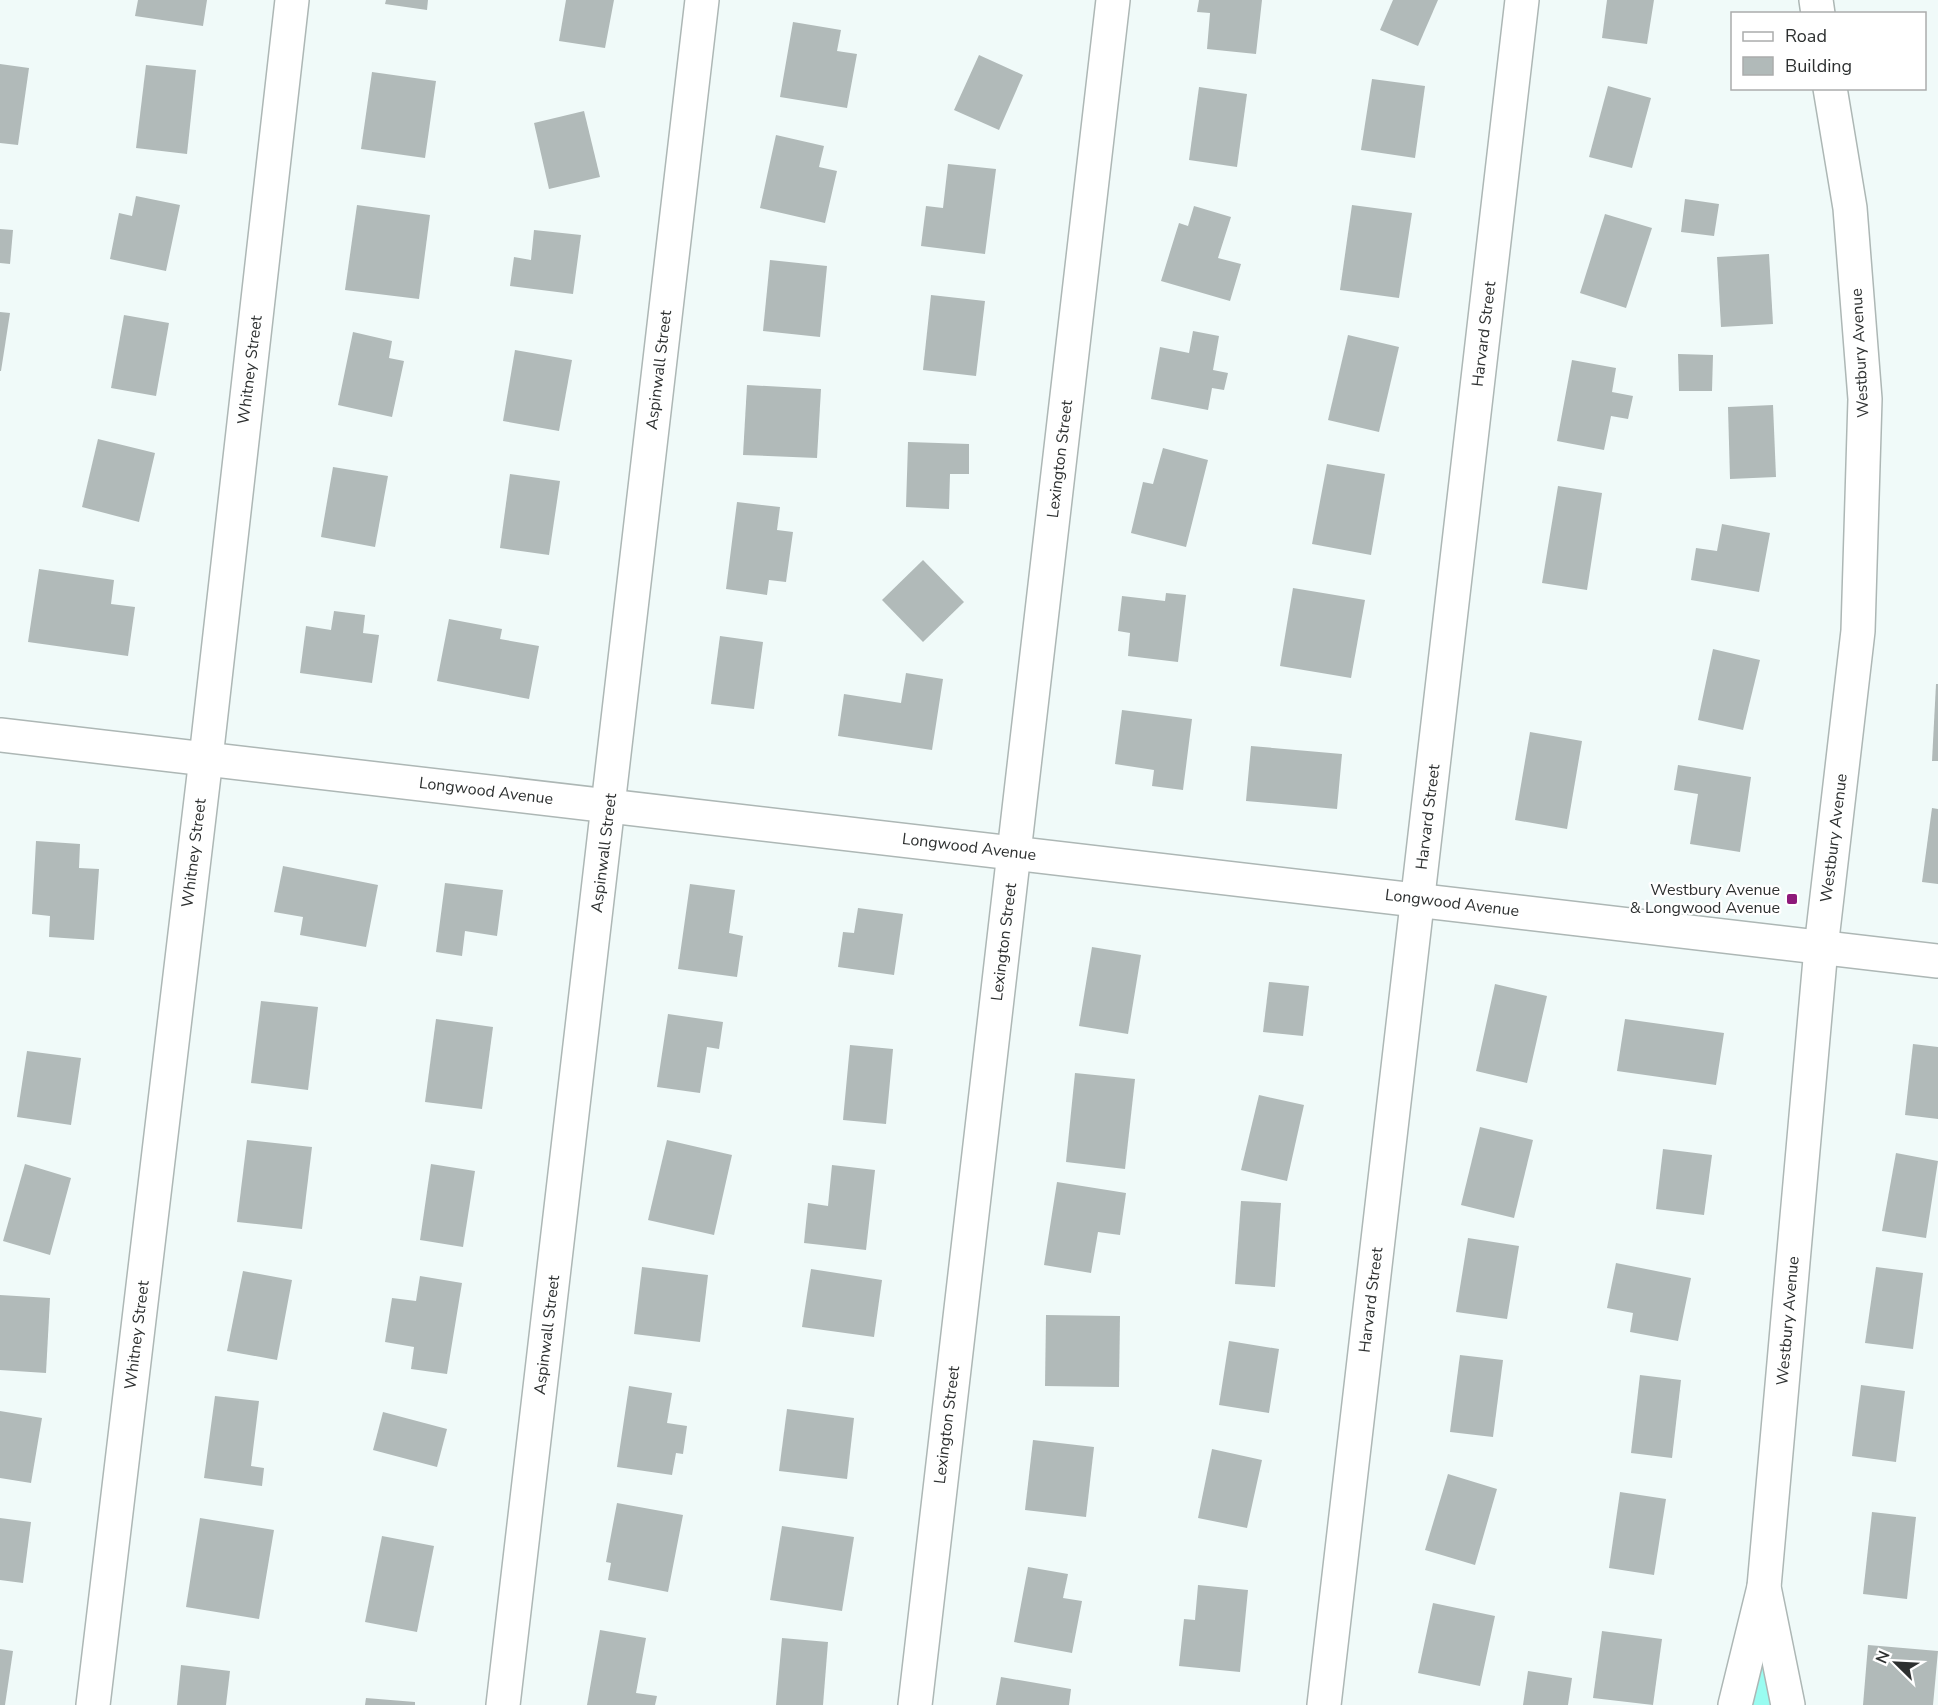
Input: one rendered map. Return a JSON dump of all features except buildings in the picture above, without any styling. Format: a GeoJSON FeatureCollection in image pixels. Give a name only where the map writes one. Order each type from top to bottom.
{"type":"FeatureCollection","features":[{"type":"Feature","properties":{"kind":"street","name":"Whitney Street"},"geometry":{"type":"LineString","coordinates":[[93,1705],[206,758],[292,0]]}},
{"type":"Feature","properties":{"kind":"street","name":"Aspinwall Street"},"geometry":{"type":"LineString","coordinates":[[503,1705],[702,0]]}},
{"type":"Feature","properties":{"kind":"street","name":"Lexington Street"},"geometry":{"type":"LineString","coordinates":[[915,1705],[1113,0]]}},
{"type":"Feature","properties":{"kind":"street","name":"Harvard Street"},"geometry":{"type":"LineString","coordinates":[[1324,1705],[1522,0]]}},
{"type":"Feature","properties":{"kind":"street","name":"Westbury Avenue"},"geometry":{"type":"LineString","coordinates":[[1735,1705],[1764,1587],[1821,948],[1858,632],[1865,399],[1850,208],[1830,90]]}},
{"type":"Feature","properties":{"kind":"street","name":"Longwood Avenue"},"geometry":{"type":"LineString","coordinates":[[0,735],[1938,961]]}},
{"type":"Feature","properties":{"kind":"street","name":"Westbury Avenue"},"geometry":{"type":"LineString","coordinates":[[1764,1587],[1788,1705]]}},
{"type":"Feature","properties":{"kind":"shaded area"},"geometry":{"type":"Polygon","coordinates":[[[1763,1632],[1777,1705],[1744,1705],[1763,1632]]]}},
{"type":"Feature","properties":{"kind":"place","name":"Westbury Avenue & Longwood Avenue"},"geometry":{"type":"Point","coordinates":[1792,899]}}]}
